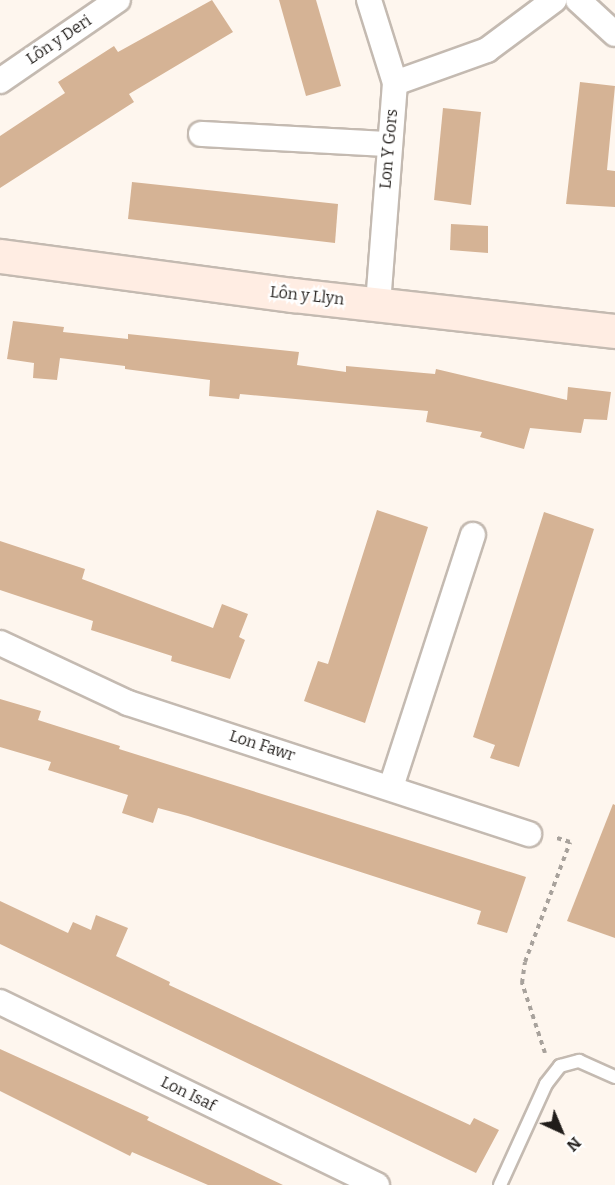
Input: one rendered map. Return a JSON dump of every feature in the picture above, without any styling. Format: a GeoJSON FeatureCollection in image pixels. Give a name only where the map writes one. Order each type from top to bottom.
{"type":"FeatureCollection","features":[{"type":"Feature","properties":{"kind":"street","name":"Lôn y Deri"},"geometry":{"type":"LineString","coordinates":[[0,81],[118,0]]}},
{"type":"Feature","properties":{"kind":"street","name":"Lon Y Gors"},"geometry":{"type":"LineString","coordinates":[[369,0],[395,83],[388,144],[378,302]]}},
{"type":"Feature","properties":{"kind":"street"},"geometry":{"type":"LineString","coordinates":[[395,83],[487,50],[554,0]]}},
{"type":"Feature","properties":{"kind":"street"},"geometry":{"type":"LineString","coordinates":[[578,0],[615,34]]}},
{"type":"Feature","properties":{"kind":"street"},"geometry":{"type":"LineString","coordinates":[[201,134],[388,144]]}},
{"type":"Feature","properties":{"kind":"street","name":"Lôn y Llyn"},"geometry":{"type":"LineString","coordinates":[[0,256],[293,295],[378,302],[615,331]]}},
{"type":"Feature","properties":{"kind":"street"},"geometry":{"type":"LineString","coordinates":[[391,787],[473,535]]}},
{"type":"Feature","properties":{"kind":"street","name":"Lon Fawr"},"geometry":{"type":"LineString","coordinates":[[0,643],[129,703],[529,834]]}},
{"type":"Feature","properties":{"kind":"street","name":"Lon Isaf"},"geometry":{"type":"LineString","coordinates":[[0,1002],[377,1185]]}},
{"type":"Feature","properties":{"kind":"lane"},"geometry":{"type":"LineString","coordinates":[[500,1185],[546,1084],[560,1066],[579,1061],[615,1077]]}},
{"type":"Feature","properties":{"kind":"path"},"geometry":{"type":"LineString","coordinates":[[529,834],[570,842],[532,942],[522,983],[541,1050],[560,1066]]}},
{"type":"Feature","properties":{"kind":"building"},"geometry":{"type":"Polygon","coordinates":[[[212,0],[233,32],[129,94],[134,102],[0,188],[0,136],[65,93],[58,82],[114,46],[118,52],[212,0]]]}},
{"type":"Feature","properties":{"kind":"building"},"geometry":{"type":"Polygon","coordinates":[[[279,0],[316,0],[341,86],[306,96],[279,0]]]}},
{"type":"Feature","properties":{"kind":"building"},"geometry":{"type":"Polygon","coordinates":[[[580,82],[615,86],[607,170],[615,171],[615,207],[566,204],[580,82]]]}},
{"type":"Feature","properties":{"kind":"building"},"geometry":{"type":"Polygon","coordinates":[[[443,108],[481,112],[471,205],[434,200],[443,108]]]}},
{"type":"Feature","properties":{"kind":"building"},"geometry":{"type":"Polygon","coordinates":[[[132,182],[338,204],[335,243],[128,219],[132,182]]]}},
{"type":"Feature","properties":{"kind":"building"},"geometry":{"type":"Polygon","coordinates":[[[451,224],[488,226],[488,253],[450,250],[451,224]]]}},
{"type":"Feature","properties":{"kind":"building"},"geometry":{"type":"Polygon","coordinates":[[[13,321],[64,327],[63,332],[128,339],[128,334],[299,352],[297,365],[346,372],[346,366],[435,374],[436,369],[567,400],[568,387],[611,392],[607,420],[584,419],[581,433],[530,428],[524,449],[480,437],[482,432],[426,422],[428,411],[240,394],[239,399],[209,396],[210,380],[125,369],[125,366],[60,358],[57,380],[33,378],[34,363],[7,359],[13,321]]]}},
{"type":"Feature","properties":{"kind":"building"},"geometry":{"type":"Polygon","coordinates":[[[377,510],[428,527],[365,723],[304,701],[318,661],[328,664],[377,510]]]}},
{"type":"Feature","properties":{"kind":"building"},"geometry":{"type":"Polygon","coordinates":[[[544,512],[594,529],[519,767],[490,758],[495,745],[473,737],[544,512]]]}},
{"type":"Feature","properties":{"kind":"building"},"geometry":{"type":"Polygon","coordinates":[[[0,541],[85,569],[82,579],[213,628],[222,604],[248,614],[239,637],[245,640],[230,679],[171,661],[172,656],[91,630],[93,621],[0,590],[0,541]]]}},
{"type":"Feature","properties":{"kind":"building"},"geometry":{"type":"Polygon","coordinates":[[[0,699],[41,711],[38,720],[120,746],[119,749],[526,877],[507,933],[477,924],[481,911],[188,816],[158,808],[153,823],[122,813],[128,795],[48,770],[51,762],[0,747],[0,699]]]}},
{"type":"Feature","properties":{"kind":"building"},"geometry":{"type":"Polygon","coordinates":[[[613,804],[615,805],[615,938],[567,921],[613,804]]]}},
{"type":"Feature","properties":{"kind":"building"},"geometry":{"type":"Polygon","coordinates":[[[0,901],[68,933],[73,922],[91,930],[96,915],[128,928],[116,956],[170,982],[169,985],[470,1125],[474,1118],[499,1130],[476,1173],[0,944],[0,901]]]}},
{"type":"Feature","properties":{"kind":"building"},"geometry":{"type":"Polygon","coordinates":[[[0,1049],[149,1117],[147,1120],[283,1185],[208,1185],[132,1152],[130,1156],[0,1091],[0,1049]]]}}]}
